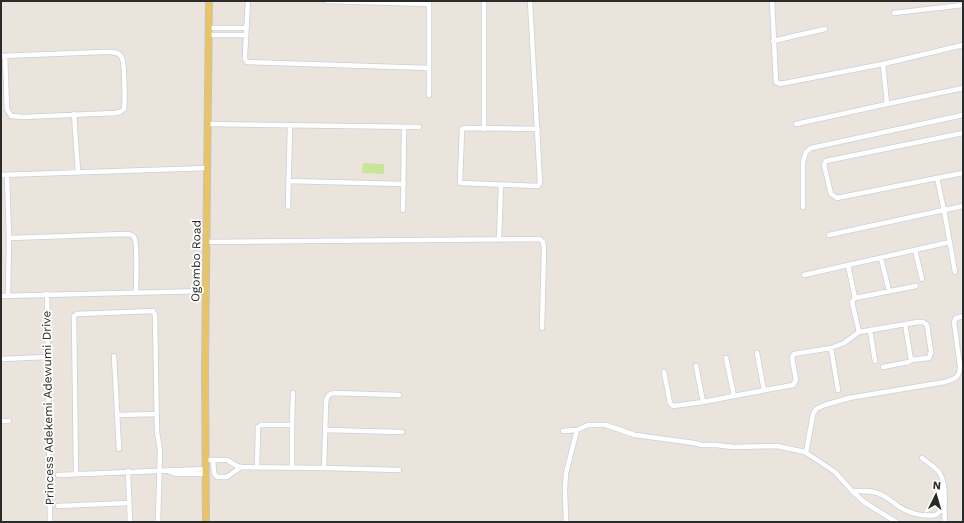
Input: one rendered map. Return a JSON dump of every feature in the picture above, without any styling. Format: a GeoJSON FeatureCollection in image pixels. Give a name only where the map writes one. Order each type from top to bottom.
{"type":"FeatureCollection","features":[{"type":"Feature","properties":{"kind":"main road","name":"Ogombo Road"},"geometry":{"type":"LineString","coordinates":[[206,522],[206,471],[209,460],[205,370],[208,168],[208,1]]}},
{"type":"Feature","properties":{"kind":"street"},"geometry":{"type":"LineString","coordinates":[[248,1],[245,59],[248,62],[428,68]]}},
{"type":"Feature","properties":{"kind":"street"},"geometry":{"type":"LineString","coordinates":[[326,1],[429,3],[429,95]]}},
{"type":"Feature","properties":{"kind":"street"},"geometry":{"type":"LineString","coordinates":[[484,1],[484,128]]}},
{"type":"Feature","properties":{"kind":"street"},"geometry":{"type":"LineString","coordinates":[[530,1],[538,129],[539,185],[460,183],[462,129],[538,129]]}},
{"type":"Feature","properties":{"kind":"street"},"geometry":{"type":"LineString","coordinates":[[772,1],[776,82],[780,84],[883,64],[963,45]]}},
{"type":"Feature","properties":{"kind":"street"},"geometry":{"type":"LineString","coordinates":[[894,13],[963,5]]}},
{"type":"Feature","properties":{"kind":"street"},"geometry":{"type":"LineString","coordinates":[[208,32],[246,28]]}},
{"type":"Feature","properties":{"kind":"street"},"geometry":{"type":"LineString","coordinates":[[774,41],[825,29]]}},
{"type":"Feature","properties":{"kind":"street"},"geometry":{"type":"LineString","coordinates":[[208,32],[246,36]]}},
{"type":"Feature","properties":{"kind":"street"},"geometry":{"type":"LineString","coordinates":[[103,52],[119,54],[122,58],[123,66],[125,106],[123,111],[23,117],[11,116],[7,109],[3,56],[103,52]]}},
{"type":"Feature","properties":{"kind":"street"},"geometry":{"type":"LineString","coordinates":[[883,64],[887,104]]}},
{"type":"Feature","properties":{"kind":"street"},"geometry":{"type":"LineString","coordinates":[[796,124],[963,88]]}},
{"type":"Feature","properties":{"kind":"street"},"geometry":{"type":"LineString","coordinates":[[74,114],[78,172]]}},
{"type":"Feature","properties":{"kind":"street"},"geometry":{"type":"LineString","coordinates":[[803,207],[803,162],[806,152],[811,148],[963,115]]}},
{"type":"Feature","properties":{"kind":"street"},"geometry":{"type":"LineString","coordinates":[[208,124],[419,127]]}},
{"type":"Feature","properties":{"kind":"street"},"geometry":{"type":"LineString","coordinates":[[288,207],[290,126]]}},
{"type":"Feature","properties":{"kind":"street"},"geometry":{"type":"LineString","coordinates":[[403,210],[404,127]]}},
{"type":"Feature","properties":{"kind":"street"},"geometry":{"type":"LineString","coordinates":[[963,132],[826,161],[824,165],[831,194],[837,198],[963,173]]}},
{"type":"Feature","properties":{"kind":"street"},"geometry":{"type":"LineString","coordinates":[[1,175],[208,168]]}},
{"type":"Feature","properties":{"kind":"street"},"geometry":{"type":"LineString","coordinates":[[7,175],[9,238],[8,296]]}},
{"type":"Feature","properties":{"kind":"street"},"geometry":{"type":"LineString","coordinates":[[938,178],[955,272]]}},
{"type":"Feature","properties":{"kind":"street"},"geometry":{"type":"LineString","coordinates":[[288,181],[404,184]]}},
{"type":"Feature","properties":{"kind":"street"},"geometry":{"type":"LineString","coordinates":[[499,239],[501,185]]}},
{"type":"Feature","properties":{"kind":"street"},"geometry":{"type":"LineString","coordinates":[[829,235],[963,206]]}},
{"type":"Feature","properties":{"kind":"street"},"geometry":{"type":"LineString","coordinates":[[9,238],[125,234],[133,236],[136,241],[136,292]]}},
{"type":"Feature","properties":{"kind":"street"},"geometry":{"type":"LineString","coordinates":[[207,242],[499,239],[542,240],[542,328]]}},
{"type":"Feature","properties":{"kind":"street"},"geometry":{"type":"LineString","coordinates":[[804,275],[950,242]]}},
{"type":"Feature","properties":{"kind":"street"},"geometry":{"type":"LineString","coordinates":[[915,250],[922,279]]}},
{"type":"Feature","properties":{"kind":"street"},"geometry":{"type":"LineString","coordinates":[[881,258],[889,291]]}},
{"type":"Feature","properties":{"kind":"street"},"geometry":{"type":"LineString","coordinates":[[848,265],[855,298],[852,302],[858,332]]}},
{"type":"Feature","properties":{"kind":"street"},"geometry":{"type":"LineString","coordinates":[[855,298],[916,286]]}},
{"type":"Feature","properties":{"kind":"street"},"geometry":{"type":"LineString","coordinates":[[1,296],[207,291]]}},
{"type":"Feature","properties":{"kind":"street","name":"Princess Adekemi Adewumi Drive"},"geometry":{"type":"LineString","coordinates":[[47,294],[50,522]]}},
{"type":"Feature","properties":{"kind":"street"},"geometry":{"type":"LineString","coordinates":[[76,473],[74,318],[76,315],[150,311],[155,313],[156,414],[157,436],[160,444],[158,522]]}},
{"type":"Feature","properties":{"kind":"street"},"geometry":{"type":"LineString","coordinates":[[806,453],[813,414],[816,409],[849,398],[944,382],[954,380],[958,377],[960,366],[954,322],[956,318],[963,316]]}},
{"type":"Feature","properties":{"kind":"street"},"geometry":{"type":"LineString","coordinates":[[664,372],[670,403],[672,406],[703,402],[794,385],[796,380],[792,358],[794,354],[832,348],[844,343],[858,332],[921,321],[927,325],[931,352],[928,358],[911,360],[909,362],[883,367]]}},
{"type":"Feature","properties":{"kind":"street"},"geometry":{"type":"LineString","coordinates":[[905,324],[911,360]]}},
{"type":"Feature","properties":{"kind":"street"},"geometry":{"type":"LineString","coordinates":[[870,331],[875,361]]}},
{"type":"Feature","properties":{"kind":"street"},"geometry":{"type":"LineString","coordinates":[[832,348],[838,390]]}},
{"type":"Feature","properties":{"kind":"street"},"geometry":{"type":"LineString","coordinates":[[757,353],[764,390]]}},
{"type":"Feature","properties":{"kind":"street"},"geometry":{"type":"LineString","coordinates":[[114,356],[119,449]]}},
{"type":"Feature","properties":{"kind":"street"},"geometry":{"type":"LineString","coordinates":[[1,359],[48,357]]}},
{"type":"Feature","properties":{"kind":"street"},"geometry":{"type":"LineString","coordinates":[[726,358],[734,396]]}},
{"type":"Feature","properties":{"kind":"street"},"geometry":{"type":"LineString","coordinates":[[696,366],[703,402]]}},
{"type":"Feature","properties":{"kind":"street"},"geometry":{"type":"LineString","coordinates":[[292,467],[293,393]]}},
{"type":"Feature","properties":{"kind":"street"},"geometry":{"type":"LineString","coordinates":[[324,468],[326,402],[329,394],[399,395]]}},
{"type":"Feature","properties":{"kind":"street"},"geometry":{"type":"LineString","coordinates":[[118,415],[156,414]]}},
{"type":"Feature","properties":{"kind":"street"},"geometry":{"type":"LineString","coordinates":[[1,421],[9,421]]}},
{"type":"Feature","properties":{"kind":"street"},"geometry":{"type":"LineString","coordinates":[[257,467],[257,430],[259,426],[292,425]]}},
{"type":"Feature","properties":{"kind":"street"},"geometry":{"type":"LineString","coordinates":[[563,431],[577,430],[588,425],[606,425],[635,435],[702,445],[733,447],[777,446],[806,453],[836,472],[852,491],[864,502],[896,522]]}},
{"type":"Feature","properties":{"kind":"street"},"geometry":{"type":"LineString","coordinates":[[325,430],[402,432]]}},
{"type":"Feature","properties":{"kind":"street"},"geometry":{"type":"LineString","coordinates":[[566,522],[566,473],[577,430]]}},
{"type":"Feature","properties":{"kind":"street"},"geometry":{"type":"LineString","coordinates":[[922,458],[939,472],[943,484],[945,522]]}},
{"type":"Feature","properties":{"kind":"street"},"geometry":{"type":"LineString","coordinates":[[241,467],[228,477],[217,477],[209,460],[227,460],[241,467],[399,470]]}},
{"type":"Feature","properties":{"kind":"street"},"geometry":{"type":"LineString","coordinates":[[58,474],[167,470],[206,471]]}},
{"type":"Feature","properties":{"kind":"street"},"geometry":{"type":"LineString","coordinates":[[128,472],[130,522]]}},
{"type":"Feature","properties":{"kind":"street"},"geometry":{"type":"LineString","coordinates":[[852,491],[874,492],[912,514],[926,516],[936,515],[940,511],[940,489],[943,484]]}},
{"type":"Feature","properties":{"kind":"street"},"geometry":{"type":"LineString","coordinates":[[58,506],[129,503]]}},
{"type":"Feature","properties":{"kind":"green space"},"geometry":{"type":"Polygon","coordinates":[[[363,163],[384,164],[384,174],[362,173],[363,163]]]}}]}
